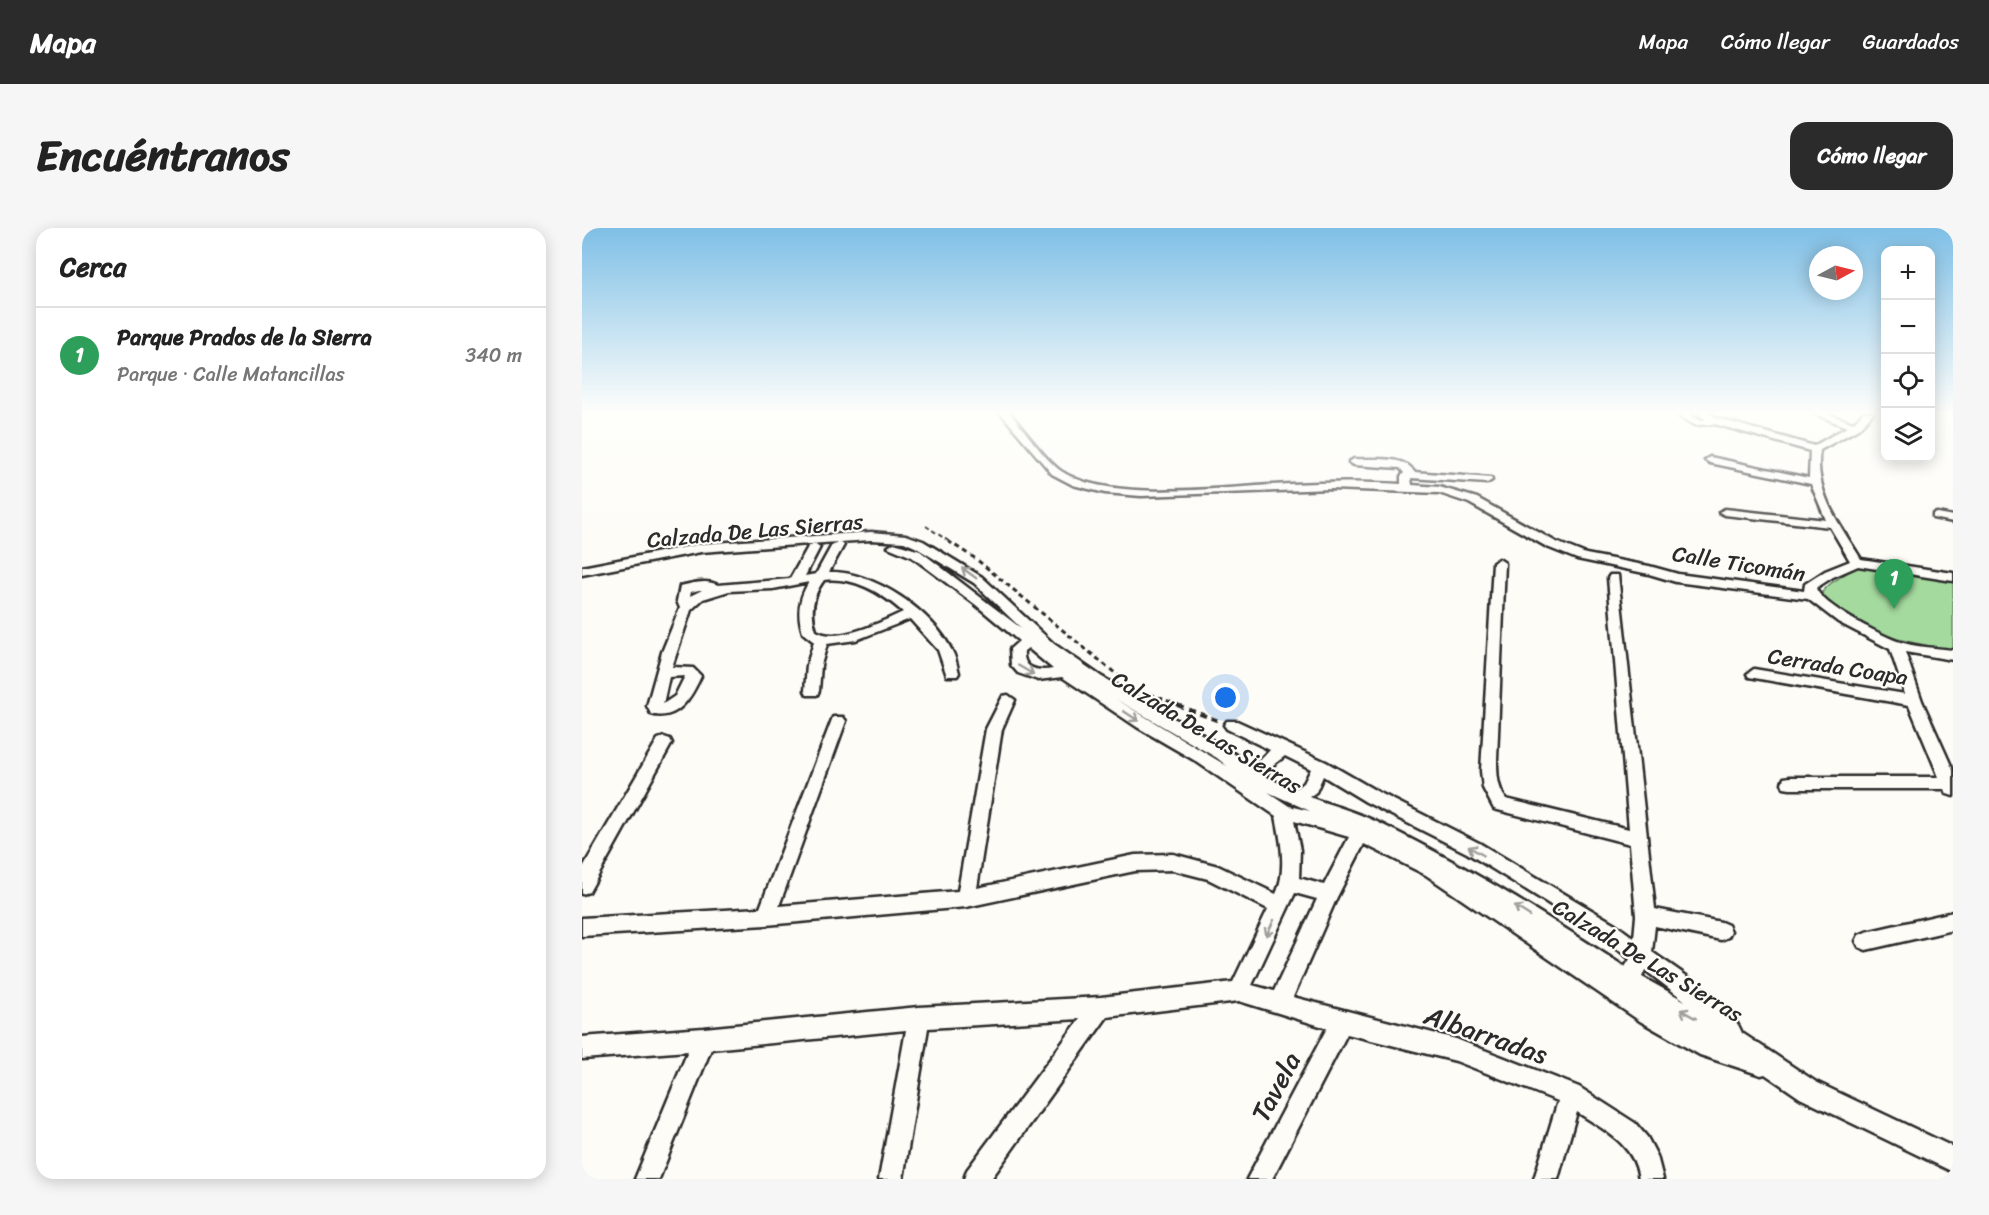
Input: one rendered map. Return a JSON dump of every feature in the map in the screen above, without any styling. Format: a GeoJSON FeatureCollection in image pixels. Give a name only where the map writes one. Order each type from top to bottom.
{"type":"FeatureCollection","features":[{"type":"Feature","properties":{"kind":"street","name":"Calle Ticomán"},"geometry":{"type":"LineString","coordinates":[[1042,456],[1063,478],[1081,485],[1122,491],[1172,492],[1316,486],[1407,487],[1456,493],[1546,543],[1579,557],[1658,571],[1676,578],[1811,592]]}},
{"type":"Feature","properties":{"kind":"street"},"geometry":{"type":"LineString","coordinates":[[1813,456],[1814,482],[1857,562]]}},
{"type":"Feature","properties":{"kind":"street"},"geometry":{"type":"LineString","coordinates":[[1710,460],[1814,482]]}},
{"type":"Feature","properties":{"kind":"street"},"geometry":{"type":"LineString","coordinates":[[1354,462],[1402,465],[1407,468],[1410,475]]}},
{"type":"Feature","properties":{"kind":"street"},"geometry":{"type":"LineString","coordinates":[[1407,487],[1407,476],[1410,475]]}},
{"type":"Feature","properties":{"kind":"street"},"geometry":{"type":"LineString","coordinates":[[1410,475],[1488,480]]}},
{"type":"Feature","properties":{"kind":"street"},"geometry":{"type":"LineString","coordinates":[[1725,512],[1835,524]]}},
{"type":"Feature","properties":{"kind":"street"},"geometry":{"type":"LineString","coordinates":[[1937,516],[1953,519]]}},
{"type":"Feature","properties":{"kind":"street","name":"Calzada De Las Sierras"},"geometry":{"type":"LineString","coordinates":[[582,571],[711,547],[871,536],[920,544],[978,580],[1049,647],[1097,681],[1223,754],[1289,805]]}},
{"type":"Feature","properties":{"kind":"street","name":"Calzada De Las Sierras"},"geometry":{"type":"LineString","coordinates":[[658,558],[880,544],[916,554],[981,602],[1062,671],[1289,805],[1328,822],[1359,828],[1518,908],[1629,981],[1742,1045],[1773,1067]]}},
{"type":"Feature","properties":{"kind":"street"},"geometry":{"type":"LineString","coordinates":[[838,545],[821,576],[809,592],[806,604],[806,629],[811,637],[821,641],[868,631],[911,613]]}},
{"type":"Feature","properties":{"kind":"street"},"geometry":{"type":"LineString","coordinates":[[796,580],[814,547]]}},
{"type":"Feature","properties":{"kind":"street"},"geometry":{"type":"LineString","coordinates":[[1953,577],[1857,562],[1829,574],[1811,592],[1860,629],[1896,646],[1953,654]]}},
{"type":"Feature","properties":{"kind":"street"},"geometry":{"type":"LineString","coordinates":[[1499,563],[1489,759],[1489,783],[1494,796],[1500,804],[1638,838]]}},
{"type":"Feature","properties":{"kind":"street"},"geometry":{"type":"LineString","coordinates":[[663,673],[686,607],[700,596],[722,588],[773,585],[821,576],[846,576],[873,584],[890,594],[944,649],[952,673]]}},
{"type":"Feature","properties":{"kind":"street"},"geometry":{"type":"LineString","coordinates":[[1564,960],[1629,981],[1642,956],[1646,916],[1614,578]]}},
{"type":"Feature","properties":{"kind":"street"},"geometry":{"type":"LineString","coordinates":[[812,691],[814,665],[821,641]]}},
{"type":"Feature","properties":{"kind":"street"},"geometry":{"type":"LineString","coordinates":[[1027,642],[1017,649],[1014,658],[1023,670],[1044,676],[1056,675],[1062,671]]}},
{"type":"Feature","properties":{"kind":"street"},"geometry":{"type":"LineString","coordinates":[[1790,783],[1951,786],[1915,700],[1896,646]]}},
{"type":"Feature","properties":{"kind":"street","name":"Cerrada Coapa"},"geometry":{"type":"LineString","coordinates":[[1754,674],[1915,700]]}},
{"type":"Feature","properties":{"kind":"street"},"geometry":{"type":"LineString","coordinates":[[966,899],[994,729],[1008,700]]}},
{"type":"Feature","properties":{"kind":"street"},"geometry":{"type":"LineString","coordinates":[[766,916],[838,721]]}},
{"type":"Feature","properties":{"kind":"street","name":"Calzada De Las Sierras"},"geometry":{"type":"LineString","coordinates":[[1232,725],[1320,766],[1372,797],[1473,848],[1608,930],[1712,1011],[1742,1045]]}},
{"type":"Feature","properties":{"kind":"street"},"geometry":{"type":"LineString","coordinates":[[582,886],[664,743]]}},
{"type":"Feature","properties":{"kind":"street"},"geometry":{"type":"LineString","coordinates":[[1256,779],[1263,764],[1274,754],[1285,749]]}},
{"type":"Feature","properties":{"kind":"street"},"geometry":{"type":"LineString","coordinates":[[582,1048],[704,1039],[919,1018],[1101,1006],[1239,991],[1290,884],[1289,805],[1311,787],[1320,766]]}},
{"type":"Feature","properties":{"kind":"street"},"geometry":{"type":"LineString","coordinates":[[1280,1002],[1372,797]]}},
{"type":"Feature","properties":{"kind":"street"},"geometry":{"type":"LineString","coordinates":[[582,927],[766,916],[966,899],[1135,863],[1173,862],[1212,872],[1280,906]]}},
{"type":"Feature","properties":{"kind":"street","name":"Calzada De Las Sierras"},"geometry":{"type":"LineString","coordinates":[[1434,865],[1564,960],[1647,1014],[1708,1047],[1773,1067]]}},
{"type":"Feature","properties":{"kind":"street"},"geometry":{"type":"LineString","coordinates":[[1290,884],[1329,894]]}},
{"type":"Feature","properties":{"kind":"street"},"geometry":{"type":"LineString","coordinates":[[1646,916],[1721,931]]}},
{"type":"Feature","properties":{"kind":"street"},"geometry":{"type":"LineString","coordinates":[[1866,941],[1953,921]]}},
{"type":"Feature","properties":{"kind":"street","name":"Albarradas"},"geometry":{"type":"LineString","coordinates":[[1239,991],[1342,1022],[1456,1050],[1571,1095],[1627,1131],[1639,1145],[1650,1172]]}},
{"type":"Feature","properties":{"kind":"street"},"geometry":{"type":"LineString","coordinates":[[976,1179],[1101,1006]]}},
{"type":"Feature","properties":{"kind":"street"},"geometry":{"type":"LineString","coordinates":[[891,1179],[919,1018]]}},
{"type":"Feature","properties":{"kind":"street","name":"Tavela"},"geometry":{"type":"LineString","coordinates":[[1259,1179],[1342,1022]]}},
{"type":"Feature","properties":{"kind":"street"},"geometry":{"type":"LineString","coordinates":[[647,1179],[704,1039]]}},
{"type":"Feature","properties":{"kind":"street"},"geometry":{"type":"LineString","coordinates":[[1773,1067],[1808,1090],[1953,1160]]}},
{"type":"Feature","properties":{"kind":"street"},"geometry":{"type":"LineString","coordinates":[[1545,1179],[1571,1095]]}},
{"type":"Feature","properties":{"kind":"path"},"geometry":{"type":"LineString","coordinates":[[926,526],[976,559],[1056,627],[1129,684]]}},
{"type":"Feature","properties":{"kind":"path"},"geometry":{"type":"LineString","coordinates":[[1148,694],[1232,725]]}},
{"type":"Feature","properties":{"kind":"green space"},"geometry":{"type":"Polygon","coordinates":[[[1857,566],[1953,579],[1953,650],[1880,634],[1862,627],[1832,606],[1822,592],[1831,583],[1857,566]]]}},
{"type":"Feature","properties":{"kind":"place","name":"Parque Prados de la Sierra"},"geometry":{"type":"Point","coordinates":[1894,609]}}]}
